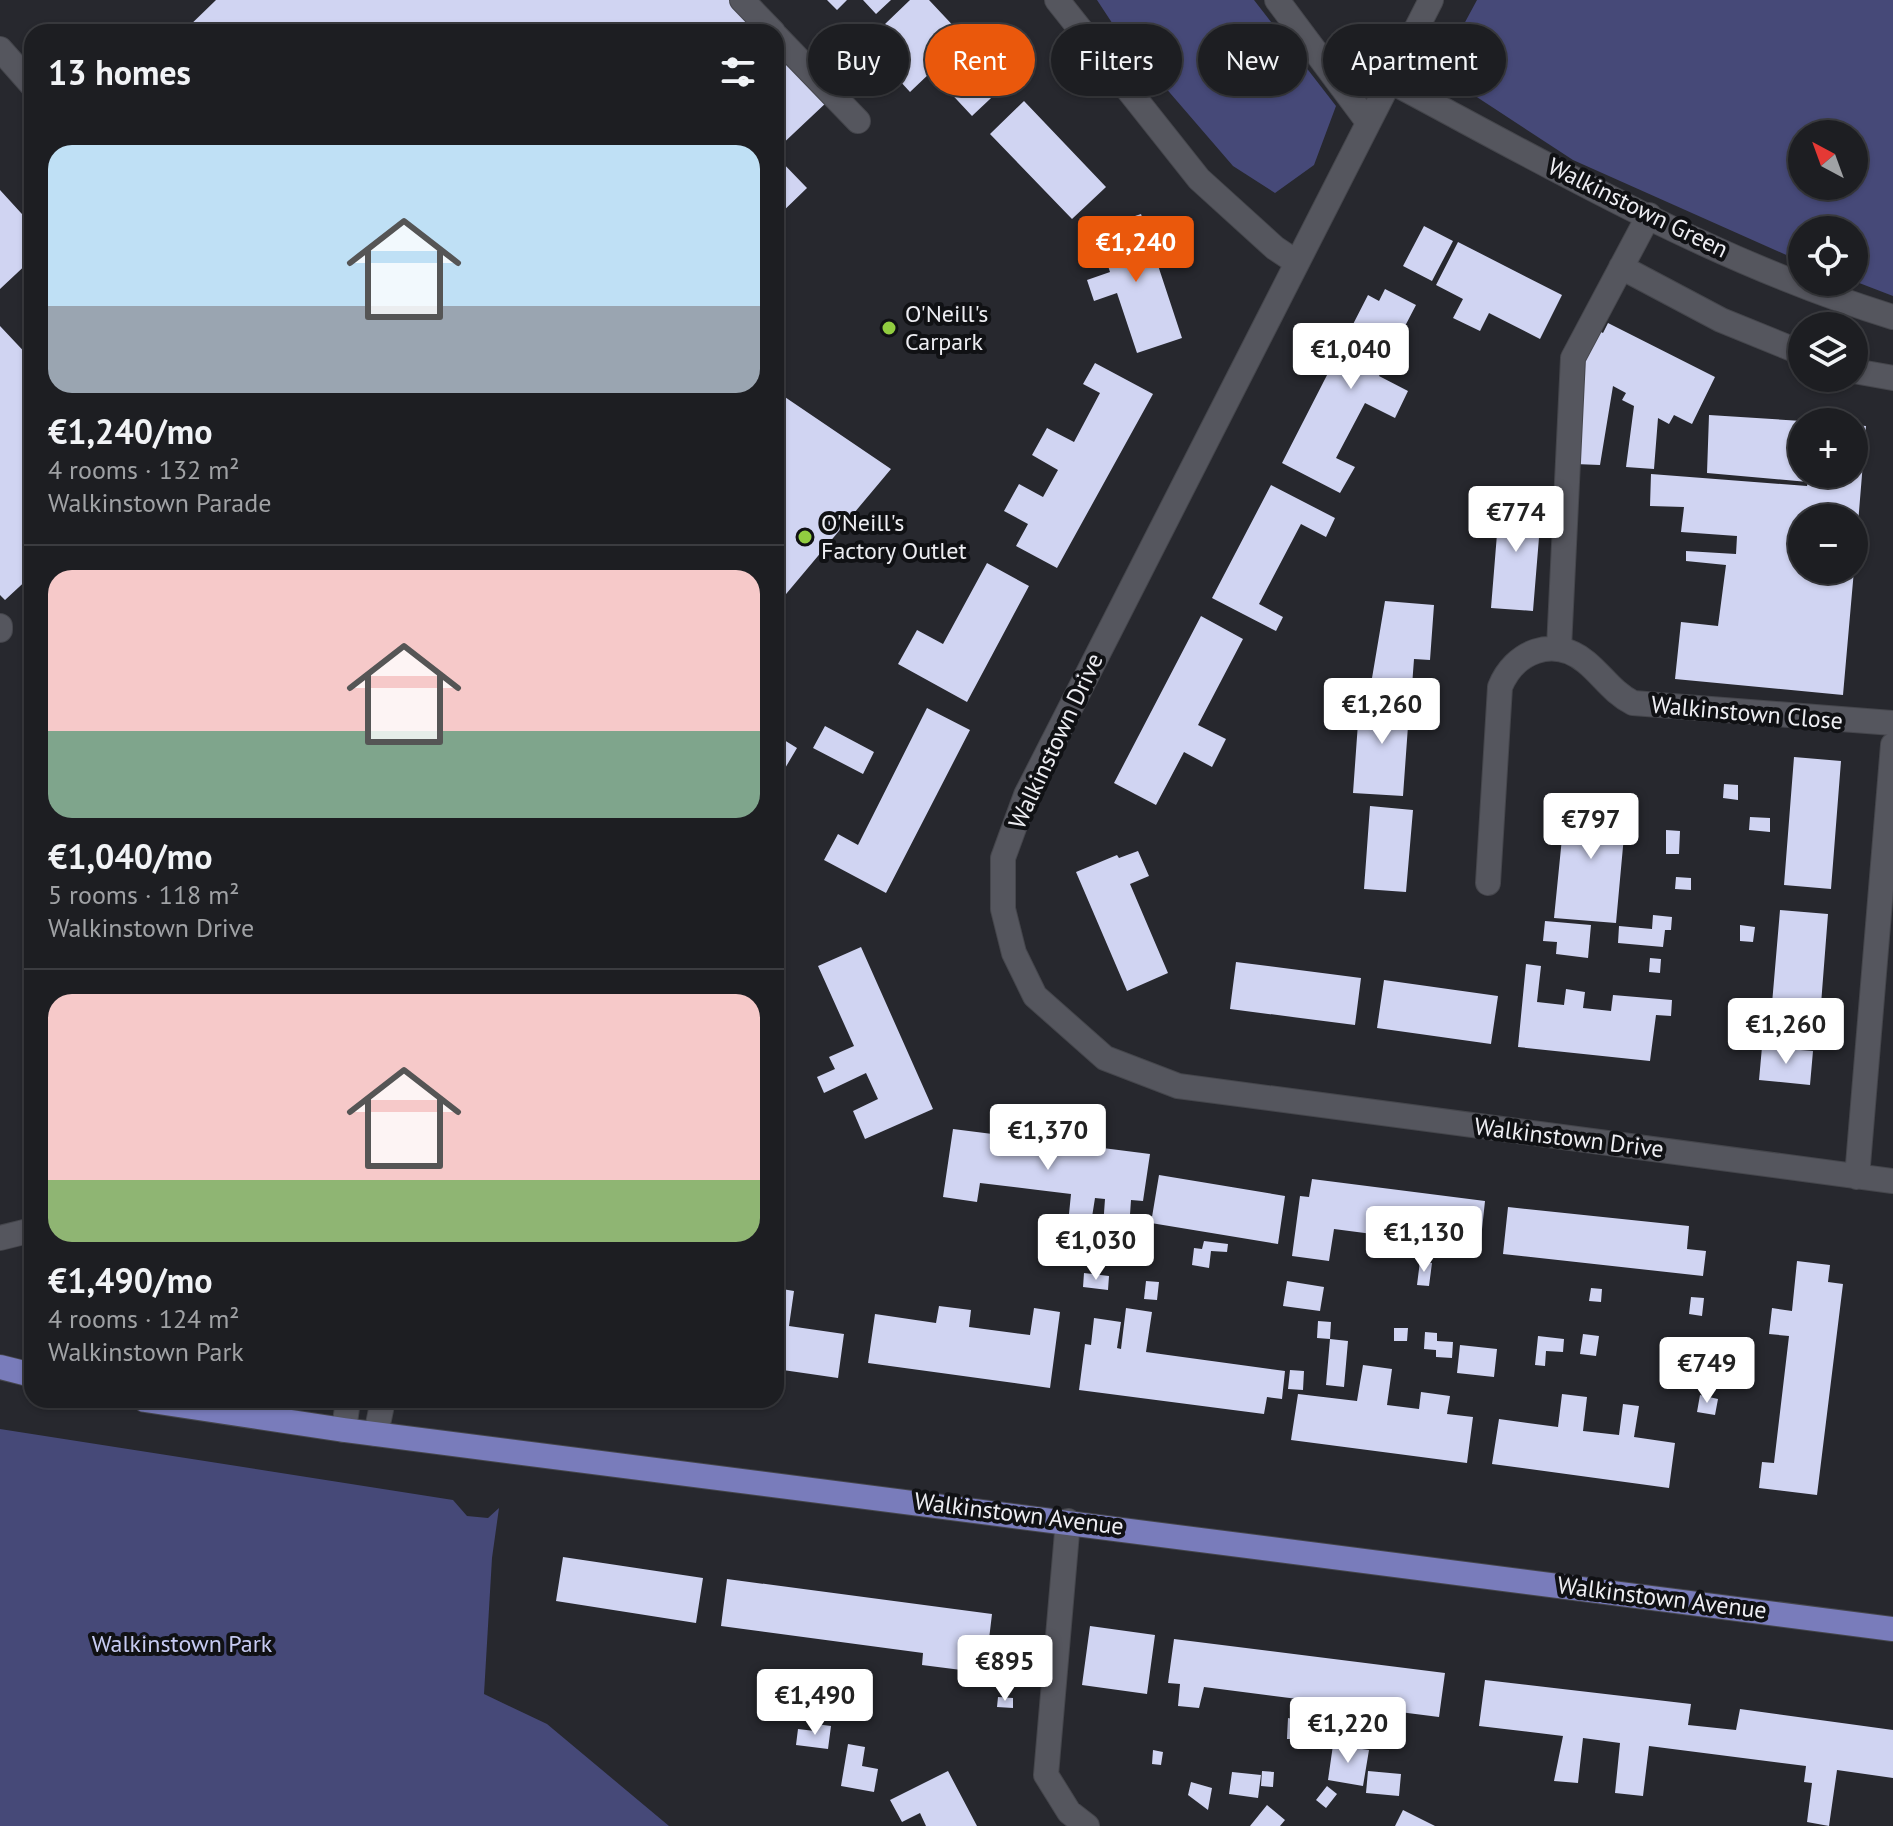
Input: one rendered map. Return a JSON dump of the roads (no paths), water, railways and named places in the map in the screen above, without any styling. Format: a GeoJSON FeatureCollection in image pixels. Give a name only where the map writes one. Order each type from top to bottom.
{"type":"FeatureCollection","features":[{"type":"Feature","properties":{"kind":"main road"},"geometry":{"type":"LineString","coordinates":[[0,1367],[24,1373]]}},
{"type":"Feature","properties":{"kind":"main road","name":"Walkinstown Avenue"},"geometry":{"type":"LineString","coordinates":[[198,1408],[344,1430],[1893,1626]]}},
{"type":"Feature","properties":{"kind":"street"},"geometry":{"type":"LineString","coordinates":[[742,0],[765,24]]}},
{"type":"Feature","properties":{"kind":"street"},"geometry":{"type":"LineString","coordinates":[[1057,0],[1199,179],[1263,238],[1296,262]]}},
{"type":"Feature","properties":{"kind":"street"},"geometry":{"type":"LineString","coordinates":[[1277,0],[1368,122]]}},
{"type":"Feature","properties":{"kind":"street","name":"Walkinstown Drive"},"geometry":{"type":"LineString","coordinates":[[1419,24],[1431,0]]}},
{"type":"Feature","properties":{"kind":"street"},"geometry":{"type":"LineString","coordinates":[[784,44],[858,121]]}},
{"type":"Feature","properties":{"kind":"street"},"geometry":{"type":"LineString","coordinates":[[0,49],[24,76]]}},
{"type":"Feature","properties":{"kind":"street","name":"Walkinstown Drive"},"geometry":{"type":"LineString","coordinates":[[1382,96],[1026,795],[1003,858],[1003,909],[1014,953],[1035,996],[1105,1058],[1178,1086],[1893,1181]]}},
{"type":"Feature","properties":{"kind":"street","name":"Walkinstown Green"},"geometry":{"type":"LineString","coordinates":[[1419,96],[1649,215],[1779,277],[1893,317]]}},
{"type":"Feature","properties":{"kind":"street"},"geometry":{"type":"LineString","coordinates":[[1488,883],[1500,687],[1508,668],[1531,651],[1559,648],[1573,358],[1649,215]]}},
{"type":"Feature","properties":{"kind":"street"},"geometry":{"type":"LineString","coordinates":[[1621,267],[1721,320],[1788,347]]}},
{"type":"Feature","properties":{"kind":"street"},"geometry":{"type":"LineString","coordinates":[[1868,374],[1893,378]]}},
{"type":"Feature","properties":{"kind":"street","name":"Walkinstown Close"},"geometry":{"type":"LineString","coordinates":[[1559,648],[1585,662],[1614,693],[1633,703],[1893,723]]}},
{"type":"Feature","properties":{"kind":"street"},"geometry":{"type":"LineString","coordinates":[[1857,1177],[1889,833],[1893,745]]}},
{"type":"Feature","properties":{"kind":"street"},"geometry":{"type":"LineString","coordinates":[[0,1238],[24,1232]]}},
{"type":"Feature","properties":{"kind":"street"},"geometry":{"type":"LineString","coordinates":[[344,1430],[347,1408]]}},
{"type":"Feature","properties":{"kind":"street"},"geometry":{"type":"LineString","coordinates":[[376,1434],[381,1408]]}},
{"type":"Feature","properties":{"kind":"street"},"geometry":{"type":"LineString","coordinates":[[1068,1521],[1046,1775],[1069,1812],[1087,1826]]}},
{"type":"Feature","properties":{"kind":"place","name":"O'Neill's Carpark"},"geometry":{"type":"Point","coordinates":[889,328]}},
{"type":"Feature","properties":{"kind":"place","name":"O'Neill's Factory Outlet"},"geometry":{"type":"Point","coordinates":[805,537]}},
{"type":"Feature","properties":{"kind":"park label","name":"Walkinstown Park"},"geometry":{"type":"Point","coordinates":[182,1644]}}]}
